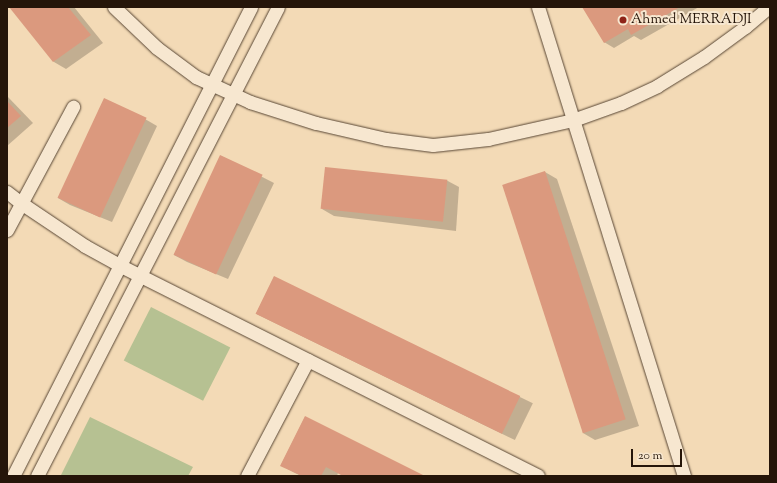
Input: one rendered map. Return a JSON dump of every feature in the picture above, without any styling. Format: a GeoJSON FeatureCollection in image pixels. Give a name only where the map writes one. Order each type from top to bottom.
{"type":"FeatureCollection","features":[{"type":"Feature","properties":{"kind":"street"},"geometry":{"type":"LineString","coordinates":[[114,7],[157,48],[196,77],[250,102],[316,123],[386,140],[433,145],[488,139],[574,120],[621,103],[657,86],[704,57],[746,27],[769,7]]}},
{"type":"Feature","properties":{"kind":"street"},"geometry":{"type":"LineString","coordinates":[[13,476],[211,83],[251,7]]}},
{"type":"Feature","properties":{"kind":"street"},"geometry":{"type":"LineString","coordinates":[[37,476],[278,7]]}},
{"type":"Feature","properties":{"kind":"street"},"geometry":{"type":"LineString","coordinates":[[538,7],[684,476]]}},
{"type":"Feature","properties":{"kind":"street"},"geometry":{"type":"LineString","coordinates":[[7,230],[73,107]]}},
{"type":"Feature","properties":{"kind":"street"},"geometry":{"type":"LineString","coordinates":[[7,192],[85,246],[119,265],[538,476]]}},
{"type":"Feature","properties":{"kind":"street"},"geometry":{"type":"LineString","coordinates":[[247,476],[308,360]]}},
{"type":"Feature","properties":{"kind":"green space"},"geometry":{"type":"Polygon","coordinates":[[[151,307],[230,347],[203,401],[124,360],[151,307]]]}},
{"type":"Feature","properties":{"kind":"green space"},"geometry":{"type":"Polygon","coordinates":[[[90,417],[193,467],[188,476],[61,475],[90,417]]]}},
{"type":"Feature","properties":{"kind":"building"},"geometry":{"type":"Polygon","coordinates":[[[9,7],[68,7],[91,35],[53,62],[9,7]]]}},
{"type":"Feature","properties":{"kind":"building","name":"Ahmed MERRADJI"},"geometry":{"type":"Polygon","coordinates":[[[582,7],[680,7],[631,35],[628,29],[604,43],[582,7]]]}},
{"type":"Feature","properties":{"kind":"building"},"geometry":{"type":"Polygon","coordinates":[[[104,98],[147,118],[100,218],[58,198],[104,98]]]}},
{"type":"Feature","properties":{"kind":"building"},"geometry":{"type":"Polygon","coordinates":[[[7,101],[21,116],[7,128],[7,101]]]}},
{"type":"Feature","properties":{"kind":"building"},"geometry":{"type":"Polygon","coordinates":[[[220,155],[263,175],[216,275],[174,255],[220,155]]]}},
{"type":"Feature","properties":{"kind":"building"},"geometry":{"type":"Polygon","coordinates":[[[325,167],[447,180],[443,222],[321,209],[325,167]]]}},
{"type":"Feature","properties":{"kind":"building"},"geometry":{"type":"Polygon","coordinates":[[[545,171],[626,419],[583,433],[502,185],[545,171]]]}},
{"type":"Feature","properties":{"kind":"building"},"geometry":{"type":"Polygon","coordinates":[[[274,276],[520,396],[502,434],[256,314],[274,276]]]}},
{"type":"Feature","properties":{"kind":"building"},"geometry":{"type":"Polygon","coordinates":[[[305,416],[425,476],[343,476],[326,467],[321,476],[302,476],[280,466],[305,416]]]}},
{"type":"Feature","properties":{"kind":"place","name":"Ahmed MERRADJI"},"geometry":{"type":"Point","coordinates":[623,20]}}]}
